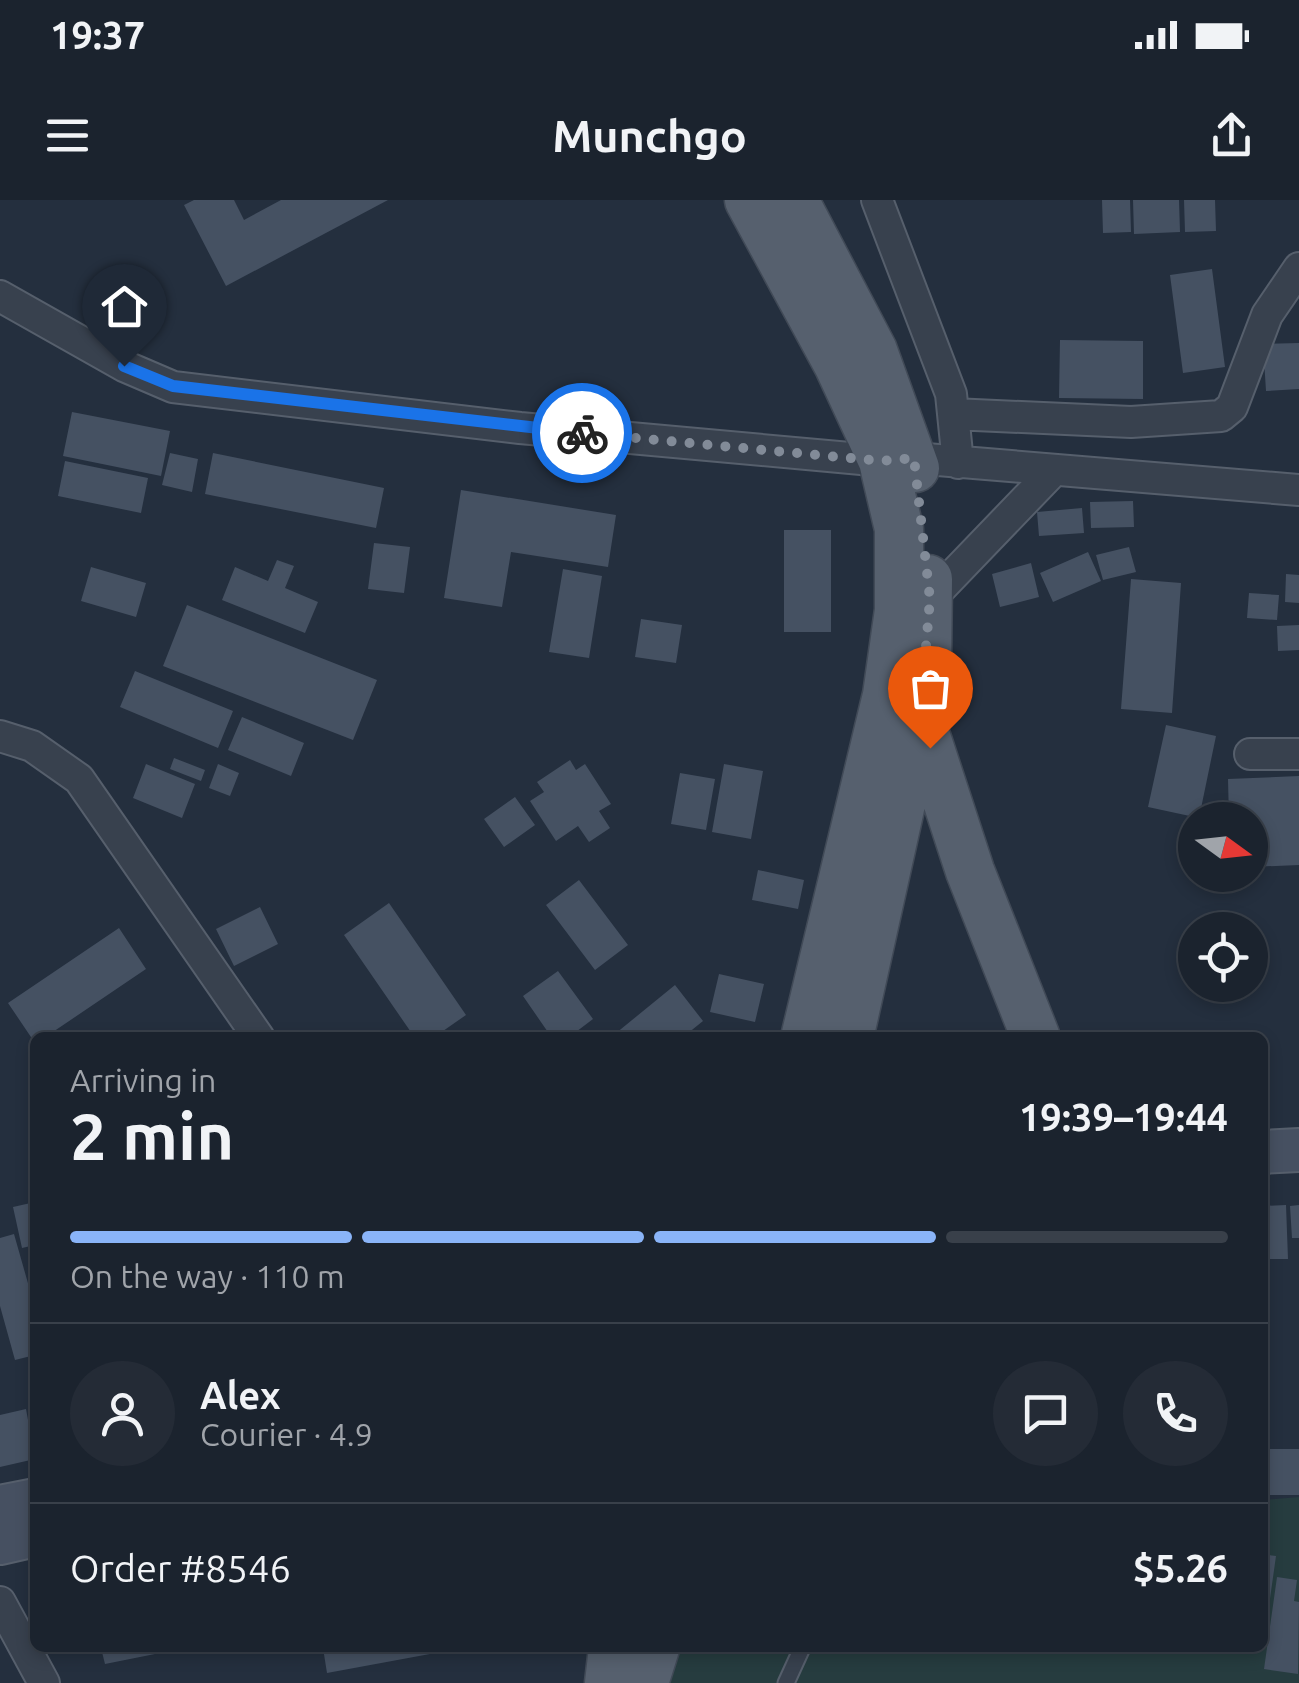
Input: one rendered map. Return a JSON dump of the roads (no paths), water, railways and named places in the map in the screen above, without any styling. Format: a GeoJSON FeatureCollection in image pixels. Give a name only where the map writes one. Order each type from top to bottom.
{"type":"FeatureCollection","features":[{"type":"Feature","properties":{"kind":"main road"},"geometry":{"type":"LineString","coordinates":[[749,200],[838,364],[918,460]]}},
{"type":"Feature","properties":{"kind":"main road"},"geometry":{"type":"LineString","coordinates":[[794,200],[873,351],[918,460],[930,599],[920,718],[850,1032]]}},
{"type":"Feature","properties":{"kind":"main road"},"geometry":{"type":"LineString","coordinates":[[806,1032],[887,695],[899,610],[899,529],[918,460]]}},
{"type":"Feature","properties":{"kind":"main road"},"geometry":{"type":"LineString","coordinates":[[920,718],[970,871],[1034,1032]]}},
{"type":"Feature","properties":{"kind":"main road"},"geometry":{"type":"LineString","coordinates":[[1268,1122],[1299,1121]]}},
{"type":"Feature","properties":{"kind":"main road"},"geometry":{"type":"LineString","coordinates":[[1268,1152],[1299,1150]]}},
{"type":"Feature","properties":{"kind":"main road"},"geometry":{"type":"LineString","coordinates":[[0,1507],[30,1501]]}},
{"type":"Feature","properties":{"kind":"main road"},"geometry":{"type":"LineString","coordinates":[[0,1543],[30,1536]]}},
{"type":"Feature","properties":{"kind":"main road"},"geometry":{"type":"LineString","coordinates":[[608,1683],[612,1652]]}},
{"type":"Feature","properties":{"kind":"main road"},"geometry":{"type":"LineString","coordinates":[[644,1683],[654,1652]]}},
{"type":"Feature","properties":{"kind":"street"},"geometry":{"type":"LineString","coordinates":[[878,200],[951,394],[953,414],[918,460]]}},
{"type":"Feature","properties":{"kind":"street"},"geometry":{"type":"LineString","coordinates":[[953,414],[1131,422],[1221,416],[1232,407],[1268,315],[1299,268]]}},
{"type":"Feature","properties":{"kind":"street"},"geometry":{"type":"LineString","coordinates":[[0,296],[124,366],[173,386],[520,428],[1299,490]]}},
{"type":"Feature","properties":{"kind":"street"},"geometry":{"type":"LineString","coordinates":[[930,599],[1054,470]]}},
{"type":"Feature","properties":{"kind":"street"},"geometry":{"type":"LineString","coordinates":[[0,736],[32,746],[79,779],[255,1032]]}},
{"type":"Feature","properties":{"kind":"street"},"geometry":{"type":"LineString","coordinates":[[1250,754],[1299,754]]}},
{"type":"Feature","properties":{"kind":"street"},"geometry":{"type":"LineString","coordinates":[[0,1602],[44,1683]]}},
{"type":"Feature","properties":{"kind":"lane"},"geometry":{"type":"LineString","coordinates":[[786,1683],[800,1652]]}}]}
